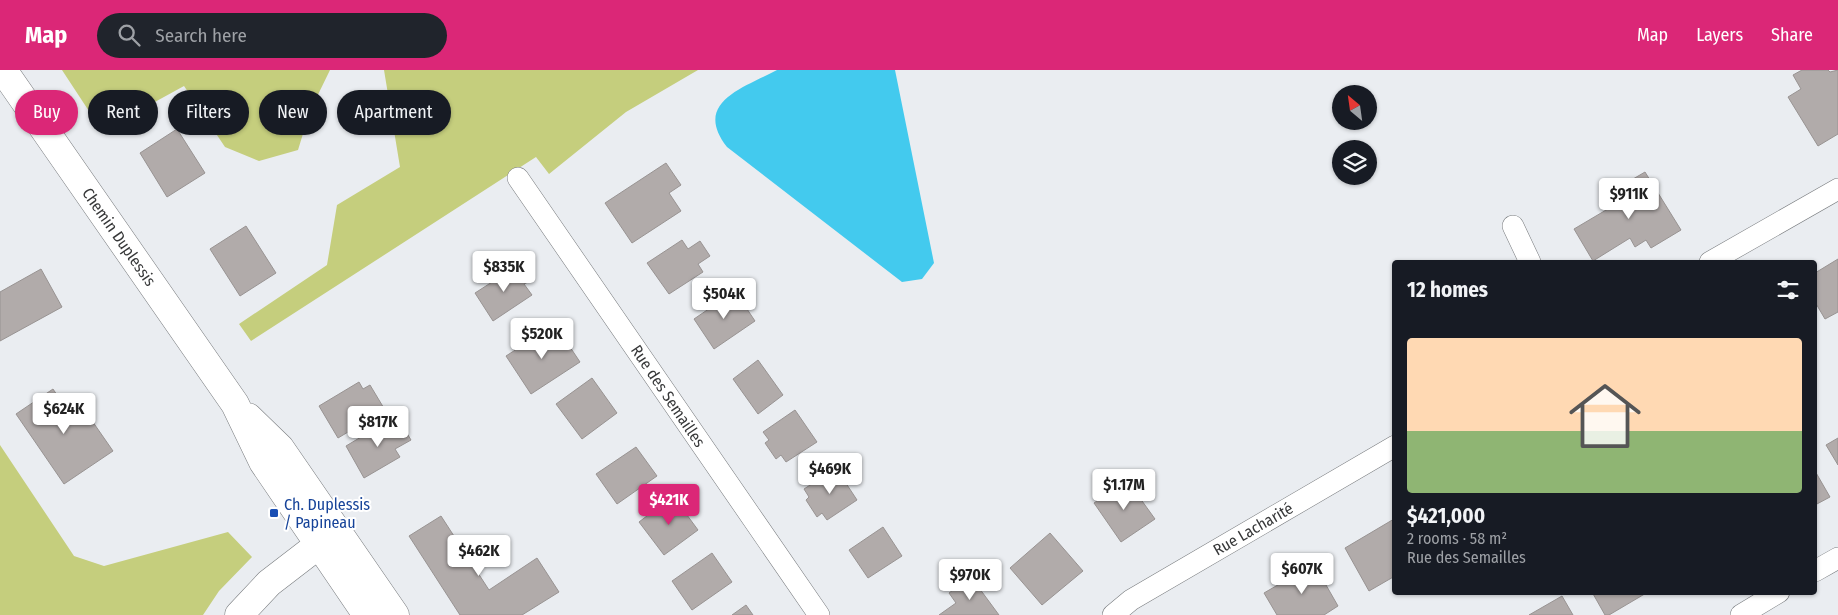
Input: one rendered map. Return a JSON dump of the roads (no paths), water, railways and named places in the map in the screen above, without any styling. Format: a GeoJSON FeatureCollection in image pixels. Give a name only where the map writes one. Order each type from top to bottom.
{"type":"FeatureCollection","features":[{"type":"Feature","properties":{"kind":"street","name":"Chemin Duplessis"},"geometry":{"type":"LineString","coordinates":[[3,70],[235,404],[280,448],[367,615]]}},
{"type":"Feature","properties":{"kind":"street","name":"Rue des Semailles"},"geometry":{"type":"LineString","coordinates":[[518,178],[819,615]]}},
{"type":"Feature","properties":{"kind":"street"},"geometry":{"type":"LineString","coordinates":[[1714,260],[1838,189]]}},
{"type":"Feature","properties":{"kind":"street"},"geometry":{"type":"LineString","coordinates":[[1513,226],[1529,260]]}},
{"type":"Feature","properties":{"kind":"street","name":"Rue Lacharité"},"geometry":{"type":"LineString","coordinates":[[1114,615],[1131,600],[1392,448]]}},
{"type":"Feature","properties":{"kind":"street","name":"Chemin Duplessis"},"geometry":{"type":"LineString","coordinates":[[328,537],[395,615]]}},
{"type":"Feature","properties":{"kind":"street"},"geometry":{"type":"LineString","coordinates":[[239,615],[269,583],[328,537]]}},
{"type":"Feature","properties":{"kind":"street"},"geometry":{"type":"LineString","coordinates":[[1817,570],[1838,558]]}},
{"type":"Feature","properties":{"kind":"street"},"geometry":{"type":"LineString","coordinates":[[1741,615],[1774,595]]}},
{"type":"Feature","properties":{"kind":"water"},"geometry":{"type":"Polygon","coordinates":[[[777,70],[895,70],[934,263],[922,279],[902,282],[727,147],[718,132],[715,119],[719,108],[726,98],[737,90],[777,70]]]}},
{"type":"Feature","properties":{"kind":"place","name":"Ch. Duplessis / Papineau"},"geometry":{"type":"Point","coordinates":[274,513]}}]}
